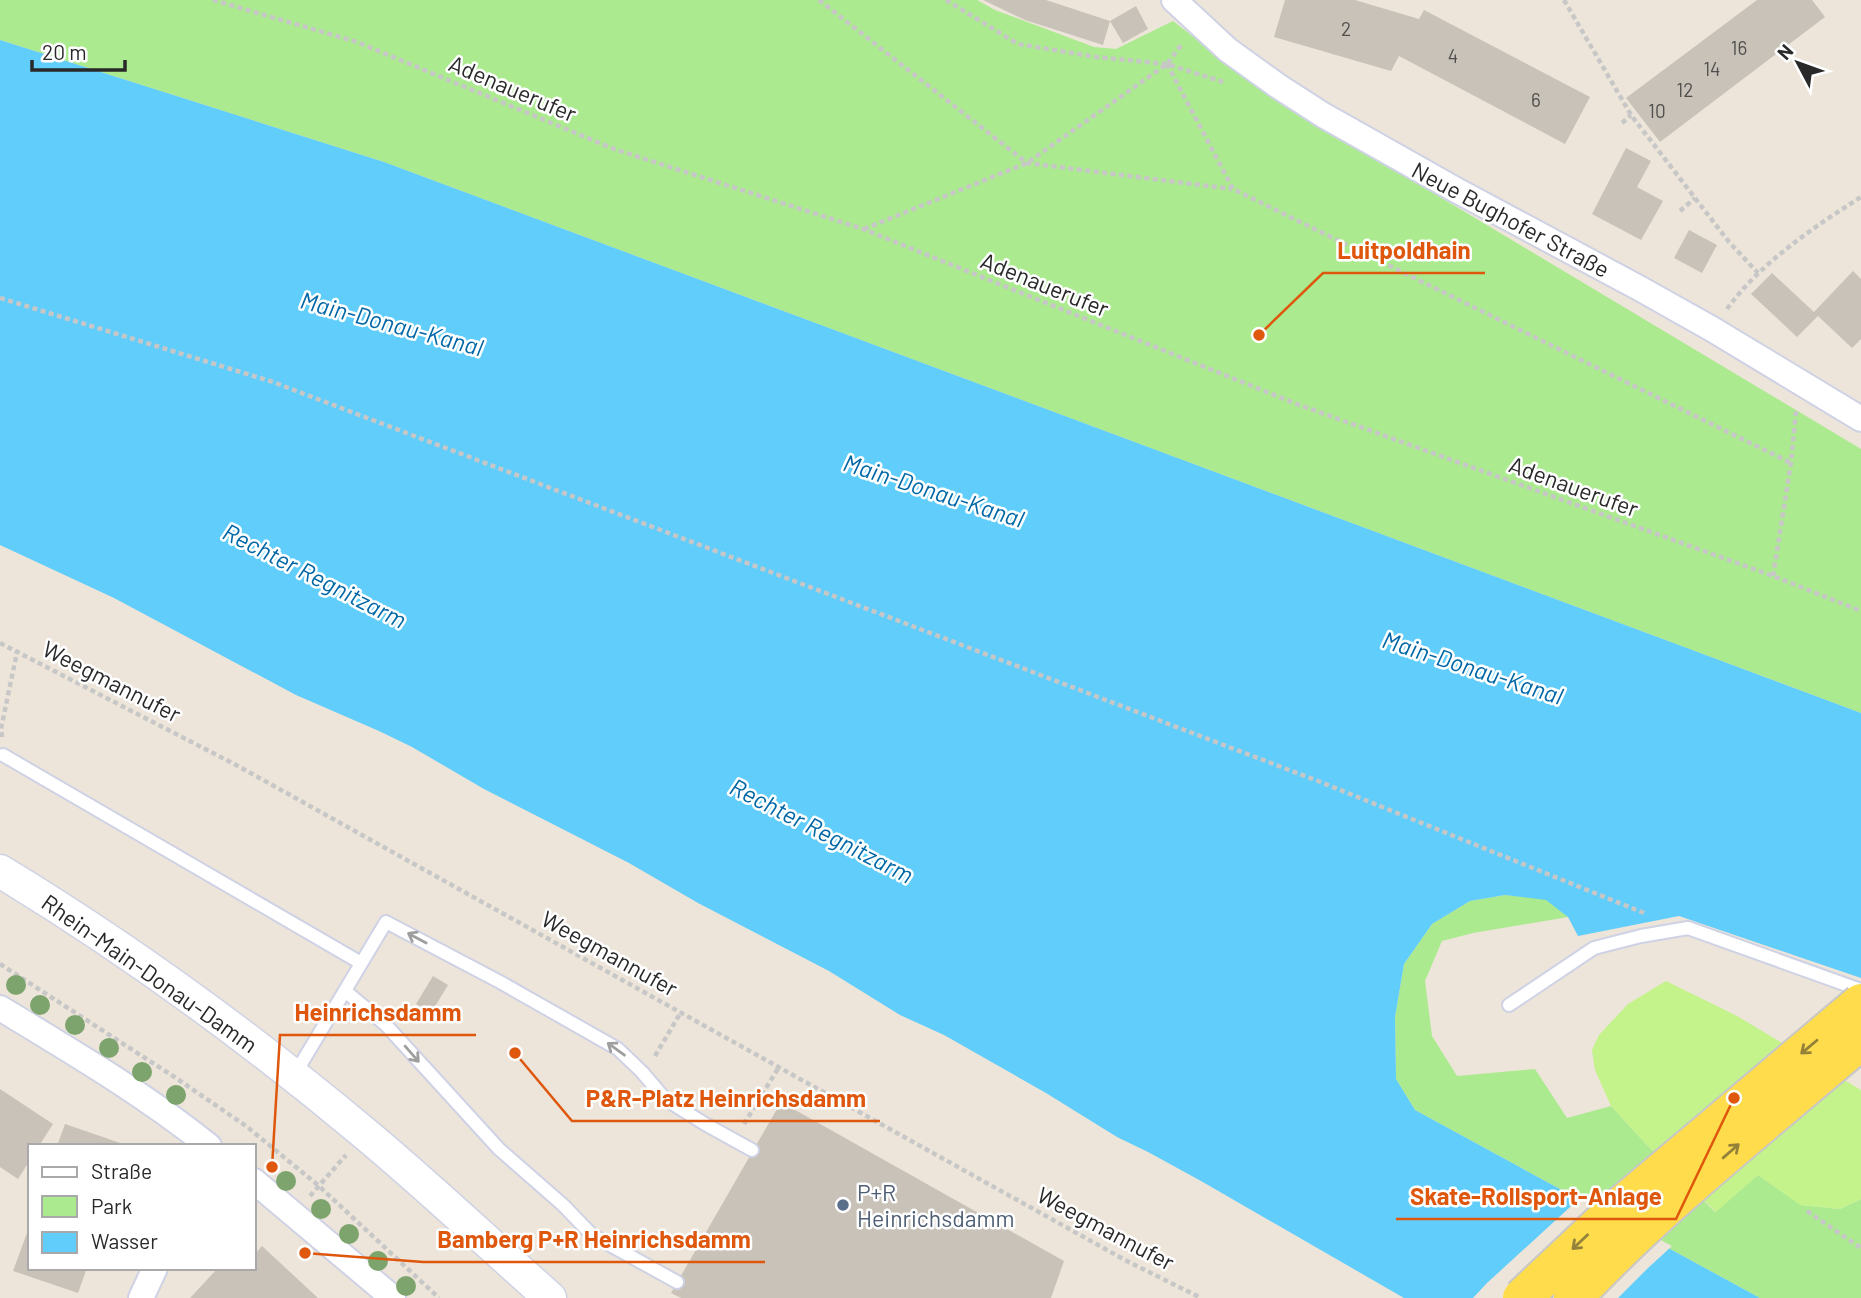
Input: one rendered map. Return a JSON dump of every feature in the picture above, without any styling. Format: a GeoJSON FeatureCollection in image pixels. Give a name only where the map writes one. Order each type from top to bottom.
{"type":"FeatureCollection","features":[{"type":"Feature","properties":{"kind":"main road"},"geometry":{"type":"LineString","coordinates":[[1522,1298],[1608,1217],[1861,1003]]}},
{"type":"Feature","properties":{"kind":"main road"},"geometry":{"type":"LineString","coordinates":[[1573,1298],[1634,1237],[1695,1182],[1861,1040]]}},
{"type":"Feature","properties":{"kind":"street","name":"Neue Bughofer Straße"},"geometry":{"type":"LineString","coordinates":[[1174,0],[1228,50],[1323,115],[1712,329],[1861,419]]}},
{"type":"Feature","properties":{"kind":"street","name":"Rhein-Main-Donau-Damm"},"geometry":{"type":"LineString","coordinates":[[0,871],[53,903],[173,985],[294,1076],[365,1134],[550,1298]]}},
{"type":"Feature","properties":{"kind":"street"},"geometry":{"type":"LineString","coordinates":[[0,1008],[149,1102],[206,1144]]}},
{"type":"Feature","properties":{"kind":"street"},"geometry":{"type":"LineString","coordinates":[[256,1183],[393,1298]]}},
{"type":"Feature","properties":{"kind":"street"},"geometry":{"type":"LineString","coordinates":[[141,1298],[154,1270]]}},
{"type":"Feature","properties":{"kind":"lane"},"geometry":{"type":"LineString","coordinates":[[3,755],[361,963]]}},
{"type":"Feature","properties":{"kind":"lane"},"geometry":{"type":"LineString","coordinates":[[294,1076],[386,922],[500,982],[618,1049],[665,1099],[752,1150]]}},
{"type":"Feature","properties":{"kind":"lane"},"geometry":{"type":"LineString","coordinates":[[1509,1005],[1594,948],[1688,928],[1861,990]]}},
{"type":"Feature","properties":{"kind":"lane"},"geometry":{"type":"LineString","coordinates":[[345,991],[385,1024],[499,1149],[592,1234],[677,1282]]}},
{"type":"Feature","properties":{"kind":"path","name":"Adenauerufer"},"geometry":{"type":"LineString","coordinates":[[213,0],[357,43],[614,149],[863,229],[1294,403],[1773,576],[1861,611]]}},
{"type":"Feature","properties":{"kind":"path"},"geometry":{"type":"LineString","coordinates":[[819,0],[1027,163],[1233,189],[1791,463]]}},
{"type":"Feature","properties":{"kind":"path"},"geometry":{"type":"LineString","coordinates":[[946,0],[1018,44],[1096,57],[1167,64]]}},
{"type":"Feature","properties":{"kind":"path"},"geometry":{"type":"LineString","coordinates":[[1564,0],[1631,116],[1728,242],[1758,273]]}},
{"type":"Feature","properties":{"kind":"path"},"geometry":{"type":"LineString","coordinates":[[863,229],[1027,163],[1167,64]]}},
{"type":"Feature","properties":{"kind":"path"},"geometry":{"type":"LineString","coordinates":[[1167,64],[1233,189]]}},
{"type":"Feature","properties":{"kind":"path"},"geometry":{"type":"LineString","coordinates":[[1622,123],[1631,116]]}},
{"type":"Feature","properties":{"kind":"path"},"geometry":{"type":"LineString","coordinates":[[1712,329],[1732,301],[1758,273],[1819,224],[1861,197]]}},
{"type":"Feature","properties":{"kind":"path"},"geometry":{"type":"LineString","coordinates":[[1680,211],[1695,198]]}},
{"type":"Feature","properties":{"kind":"path"},"geometry":{"type":"LineString","coordinates":[[0,298],[273,382],[1318,781],[1648,914]]}},
{"type":"Feature","properties":{"kind":"path"},"geometry":{"type":"LineString","coordinates":[[1773,576],[1791,463],[1800,381]]}},
{"type":"Feature","properties":{"kind":"path","name":"Weegmannufer"},"geometry":{"type":"LineString","coordinates":[[0,643],[238,766],[1125,1260],[1201,1298]]}},
{"type":"Feature","properties":{"kind":"path"},"geometry":{"type":"LineString","coordinates":[[3,755],[1,729],[17,652]]}},
{"type":"Feature","properties":{"kind":"path"},"geometry":{"type":"LineString","coordinates":[[644,1075],[681,1012]]}},
{"type":"Feature","properties":{"kind":"path"},"geometry":{"type":"LineString","coordinates":[[735,1140],[779,1067]]}},
{"type":"Feature","properties":{"kind":"path"},"geometry":{"type":"LineString","coordinates":[[294,1215],[365,1134]]}},
{"type":"Feature","properties":{"kind":"path"},"geometry":{"type":"LineString","coordinates":[[1807,1211],[1861,1248]]}},
{"type":"Feature","properties":{"kind":"green space"},"geometry":{"type":"Polygon","coordinates":[[[0,0],[977,0],[995,10],[1094,47],[1116,49],[1173,21],[1218,56],[1313,121],[1861,449],[1861,713],[384,162],[0,40],[0,0]]]}},
{"type":"Feature","properties":{"kind":"green space"},"geometry":{"type":"Polygon","coordinates":[[[1505,895],[1546,899],[1568,917],[1442,941],[1425,981],[1432,1036],[1457,1076],[1535,1069],[1567,1118],[1611,1106],[1715,1212],[1758,1175],[1801,1205],[1840,1209],[1861,1199],[1861,1298],[1760,1298],[1415,1110],[1396,1079],[1395,1017],[1404,964],[1432,924],[1470,901],[1505,895]]]}},
{"type":"Feature","properties":{"kind":"green space"},"geometry":{"type":"Polygon","coordinates":[[[1666,981],[1737,1016],[1861,1090],[1861,1199],[1840,1209],[1800,1205],[1758,1175],[1716,1212],[1611,1106],[1595,1070],[1592,1050],[1599,1035],[1628,1004],[1666,981]]]}},
{"type":"Feature","properties":{"kind":"water"},"geometry":{"type":"Polygon","coordinates":[[[0,40],[384,162],[1861,713],[1861,978],[1679,916],[1578,936],[1568,917],[1546,900],[1505,895],[1470,901],[1432,924],[1404,964],[1395,1017],[1396,1079],[1415,1110],[1760,1298],[1404,1298],[1201,1181],[1117,1137],[944,1035],[900,1015],[829,971],[698,903],[629,863],[484,789],[412,747],[296,695],[114,598],[0,545],[0,40]]]}},
{"type":"Feature","properties":{"kind":"pier"},"geometry":{"type":"Polygon","coordinates":[[[1581,1197],[1672,1246],[1618,1298],[1473,1298],[1487,1283],[1581,1197]]]}},
{"type":"Feature","properties":{"kind":"building"},"geometry":{"type":"Polygon","coordinates":[[[983,0],[1046,0],[1110,21],[1103,45],[1025,20],[983,0]]]}},
{"type":"Feature","properties":{"kind":"building"},"geometry":{"type":"Polygon","coordinates":[[[1285,0],[1355,0],[1419,19],[1424,10],[1590,97],[1565,144],[1399,56],[1391,71],[1274,37],[1285,0]]]}},
{"type":"Feature","properties":{"kind":"building"},"geometry":{"type":"Polygon","coordinates":[[[1757,0],[1812,0],[1825,17],[1660,142],[1626,98],[1757,0]]]}},
{"type":"Feature","properties":{"kind":"building"},"geometry":{"type":"Polygon","coordinates":[[[1136,6],[1148,29],[1123,43],[1110,21],[1136,6]]]}},
{"type":"Feature","properties":{"kind":"building"},"geometry":{"type":"Polygon","coordinates":[[[1626,148],[1651,161],[1637,187],[1663,201],[1641,240],[1592,214],[1626,148]]]}},
{"type":"Feature","properties":{"kind":"building"},"geometry":{"type":"Polygon","coordinates":[[[1689,230],[1717,245],[1702,273],[1674,258],[1689,230]]]}},
{"type":"Feature","properties":{"kind":"building"},"geometry":{"type":"Polygon","coordinates":[[[1853,271],[1861,279],[1861,339],[1852,348],[1818,316],[1797,337],[1751,294],[1772,273],[1814,312],[1853,271]]]}},
{"type":"Feature","properties":{"kind":"building"},"geometry":{"type":"Polygon","coordinates":[[[433,976],[448,985],[431,1013],[416,1004],[433,976]]]}},
{"type":"Feature","properties":{"kind":"building"},"geometry":{"type":"Polygon","coordinates":[[[0,1089],[53,1124],[40,1144],[28,1144],[28,1163],[18,1179],[0,1167],[0,1089]]]}},
{"type":"Feature","properties":{"kind":"building","name":"P+R Heinrichsdamm"},"geometry":{"type":"Polygon","coordinates":[[[781,1102],[1064,1261],[1051,1298],[681,1298],[671,1293],[781,1102]]]}},
{"type":"Feature","properties":{"kind":"building"},"geometry":{"type":"Polygon","coordinates":[[[65,1124],[123,1144],[58,1144],[65,1124]]]}},
{"type":"Feature","properties":{"kind":"building"},"geometry":{"type":"Polygon","coordinates":[[[28,1230],[28,1270],[86,1270],[78,1293],[13,1271],[28,1230]]]}},
{"type":"Feature","properties":{"kind":"building"},"geometry":{"type":"Polygon","coordinates":[[[262,1246],[318,1298],[190,1298],[216,1270],[256,1270],[256,1253],[262,1246]]]}},
{"type":"Feature","properties":{"kind":"place","name":"Luitpoldhain"},"geometry":{"type":"Point","coordinates":[1259,335]}},
{"type":"Feature","properties":{"kind":"place","name":"P&R-Platz Heinrichsdamm"},"geometry":{"type":"Point","coordinates":[515,1053]}},
{"type":"Feature","properties":{"kind":"place","name":"Skate-Rollsport-Anlage"},"geometry":{"type":"Point","coordinates":[1734,1098]}},
{"type":"Feature","properties":{"kind":"place","name":"Heinrichsdamm"},"geometry":{"type":"Point","coordinates":[272,1167]}},
{"type":"Feature","properties":{"kind":"place","name":"P+R Heinrichsdamm"},"geometry":{"type":"Point","coordinates":[843,1205]}},
{"type":"Feature","properties":{"kind":"place","name":"Bamberg P+R Heinrichsdamm"},"geometry":{"type":"Point","coordinates":[305,1253]}},
{"type":"Feature","properties":{"kind":"water label","name":"Main-Donau-Kanal"},"geometry":{"type":"Point","coordinates":[392,323]}},
{"type":"Feature","properties":{"kind":"water label","name":"Main-Donau-Kanal"},"geometry":{"type":"Point","coordinates":[934,490]}},
{"type":"Feature","properties":{"kind":"water label","name":"Rechter Regnitzarm"},"geometry":{"type":"Point","coordinates":[315,575]}},
{"type":"Feature","properties":{"kind":"water label","name":"Main-Donau-Kanal"},"geometry":{"type":"Point","coordinates":[1473,667]}},
{"type":"Feature","properties":{"kind":"water label","name":"Rechter Regnitzarm"},"geometry":{"type":"Point","coordinates":[822,830]}}]}
